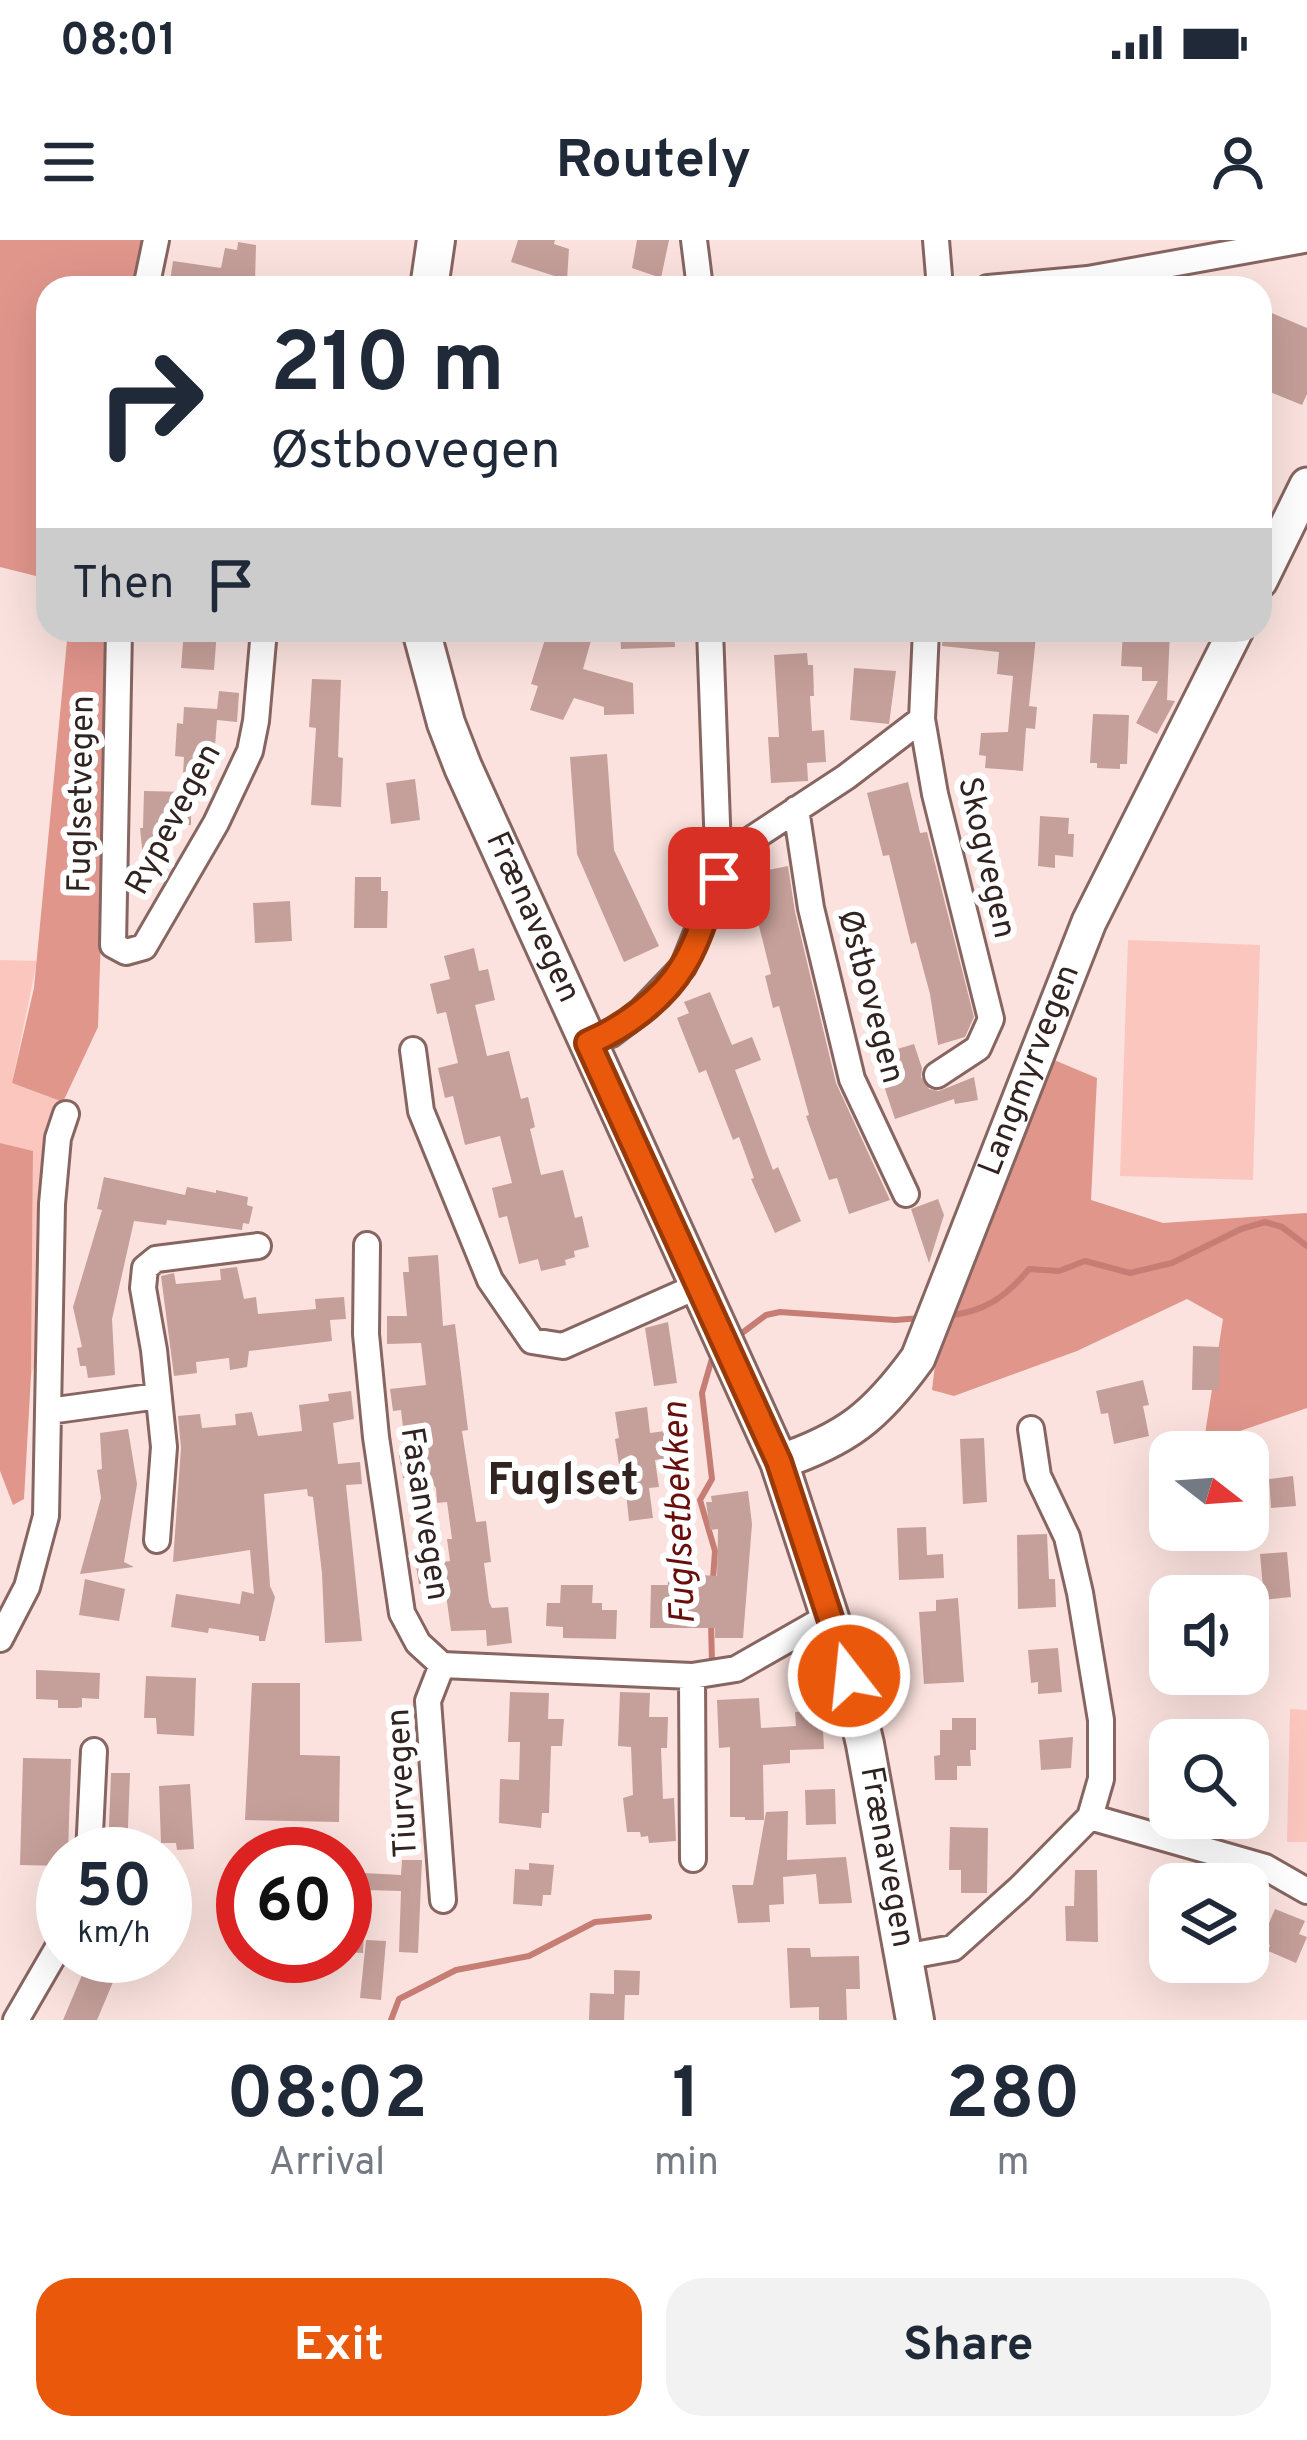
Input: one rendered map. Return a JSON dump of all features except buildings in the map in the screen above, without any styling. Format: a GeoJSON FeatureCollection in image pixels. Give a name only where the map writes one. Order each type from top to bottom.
{"type":"FeatureCollection","features":[{"type":"Feature","properties":{"kind":"main road"},"geometry":{"type":"LineString","coordinates":[[431,276],[436,240]]}},
{"type":"Feature","properties":{"kind":"main road"},"geometry":{"type":"LineString","coordinates":[[1272,556],[1307,485]]}},
{"type":"Feature","properties":{"kind":"main road","name":"Frænavegen"},"geometry":{"type":"LineString","coordinates":[[425,642],[463,767],[779,1462],[831,1615],[865,1744],[915,2020]]}},
{"type":"Feature","properties":{"kind":"main road","name":"Langmyrvegen"},"geometry":{"type":"LineString","coordinates":[[779,1462],[848,1432],[886,1402],[918,1358],[1089,922],[1230,642]]}},
{"type":"Feature","properties":{"kind":"street"},"geometry":{"type":"LineString","coordinates":[[148,276],[156,240]]}},
{"type":"Feature","properties":{"kind":"street"},"geometry":{"type":"LineString","coordinates":[[694,240],[698,276]]}},
{"type":"Feature","properties":{"kind":"street"},"geometry":{"type":"LineString","coordinates":[[936,240],[939,276]]}},
{"type":"Feature","properties":{"kind":"street"},"geometry":{"type":"LineString","coordinates":[[1105,276],[1304,240]]}},
{"type":"Feature","properties":{"kind":"street","name":"Fuglsetvegen"},"geometry":{"type":"LineString","coordinates":[[119,642],[113,944],[126,952]]}},
{"type":"Feature","properties":{"kind":"street","name":"Rypevegen"},"geometry":{"type":"LineString","coordinates":[[126,952],[144,947],[237,781],[256,721],[263,642]]}},
{"type":"Feature","properties":{"kind":"street"},"geometry":{"type":"LineString","coordinates":[[710,642],[719,878]]}},
{"type":"Feature","properties":{"kind":"street","name":"Skogvegen"},"geometry":{"type":"LineString","coordinates":[[925,642],[922,719],[934,794],[991,1018],[978,1048],[937,1075]]}},
{"type":"Feature","properties":{"kind":"street"},"geometry":{"type":"LineString","coordinates":[[588,1043],[611,1034],[640,1012],[683,968],[719,878],[741,846],[846,777],[922,719]]}},
{"type":"Feature","properties":{"kind":"street","name":"Østbovegen"},"geometry":{"type":"LineString","coordinates":[[796,809],[811,908],[852,1078],[906,1194]]}},
{"type":"Feature","properties":{"kind":"street"},"geometry":{"type":"LineString","coordinates":[[413,1050],[421,1111],[490,1280],[532,1341],[563,1346],[698,1286]]}},
{"type":"Feature","properties":{"kind":"street"},"geometry":{"type":"LineString","coordinates":[[0,1639],[27,1587],[46,1516],[52,1204],[58,1138],[66,1114]]}},
{"type":"Feature","properties":{"kind":"street","name":"Fasanvegen"},"geometry":{"type":"LineString","coordinates":[[367,1245],[366,1334],[402,1613],[418,1643],[442,1665]]}},
{"type":"Feature","properties":{"kind":"street"},"geometry":{"type":"LineString","coordinates":[[157,1540],[164,1447],[143,1288],[145,1268],[156,1259],[258,1246]]}},
{"type":"Feature","properties":{"kind":"street"},"geometry":{"type":"LineString","coordinates":[[49,1411],[158,1396]]}},
{"type":"Feature","properties":{"kind":"street"},"geometry":{"type":"LineString","coordinates":[[904,1957],[952,1948],[1020,1888],[1090,1816],[1101,1779],[1101,1720],[1090,1646],[1067,1537],[1038,1476],[1031,1429]]}},
{"type":"Feature","properties":{"kind":"street"},"geometry":{"type":"LineString","coordinates":[[442,1665],[692,1676],[736,1669],[831,1615]]}},
{"type":"Feature","properties":{"kind":"street","name":"Tiurvegen"},"geometry":{"type":"LineString","coordinates":[[442,1665],[428,1701],[443,1900]]}},
{"type":"Feature","properties":{"kind":"street"},"geometry":{"type":"LineString","coordinates":[[692,1676],[693,1859]]}},
{"type":"Feature","properties":{"kind":"street"},"geometry":{"type":"LineString","coordinates":[[90,1827],[94,1751]]}},
{"type":"Feature","properties":{"kind":"street"},"geometry":{"type":"LineString","coordinates":[[1090,1816],[1265,1867],[1307,1891]]}},
{"type":"Feature","properties":{"kind":"street"},"geometry":{"type":"LineString","coordinates":[[16,2020],[37,1983]]}},
{"type":"Feature","properties":{"kind":"shaded area"},"geometry":{"type":"Polygon","coordinates":[[[0,240],[144,240],[137,276],[36,276],[36,576],[0,567],[0,240]]]}},
{"type":"Feature","properties":{"kind":"shaded area"},"geometry":{"type":"Polygon","coordinates":[[[67,642],[111,642],[98,1027],[63,1102],[12,1083],[34,988],[67,642]]]}},
{"type":"Feature","properties":{"kind":"shaded area"},"geometry":{"type":"Polygon","coordinates":[[[1128,940],[1260,945],[1253,1180],[1120,1176],[1128,940]]]}},
{"type":"Feature","properties":{"kind":"shaded area"},"geometry":{"type":"Polygon","coordinates":[[[0,960],[37,961],[12,1083],[63,1102],[47,1143],[44,1334],[31,1376],[33,1152],[0,1143],[0,960]]]}},
{"type":"Feature","properties":{"kind":"shaded area"},"geometry":{"type":"Polygon","coordinates":[[[1047,1057],[1097,1078],[1091,1200],[1163,1223],[1307,1213],[1307,1408],[1240,1431],[1205,1431],[1223,1319],[1187,1299],[1077,1351],[954,1396],[932,1390],[946,1274],[1047,1057]]]}},
{"type":"Feature","properties":{"kind":"shaded area"},"geometry":{"type":"Polygon","coordinates":[[[0,1143],[33,1151],[31,1376],[24,1499],[13,1505],[0,1471],[0,1143]]]}},
{"type":"Feature","properties":{"kind":"shaded area"},"geometry":{"type":"Polygon","coordinates":[[[1290,1709],[1307,1710],[1307,1842],[1287,1842],[1290,1709]]]}},
{"type":"Feature","properties":{"kind":"waterway","name":"Fuglsetbekken"},"geometry":{"type":"LineString","coordinates":[[946,1316],[993,1302],[1029,1269],[1059,1271],[1085,1261],[1130,1273],[1172,1263],[1265,1222],[1282,1227],[1307,1246]]}},
{"type":"Feature","properties":{"kind":"waterway","name":"Fuglsetbekken"},"geometry":{"type":"LineString","coordinates":[[738,1336],[766,1315],[780,1312],[921,1318]]}},
{"type":"Feature","properties":{"kind":"waterway","name":"Fuglsetbekken"},"geometry":{"type":"LineString","coordinates":[[713,1355],[702,1393],[712,1479],[700,1500],[715,1551],[713,1579]]}},
{"type":"Feature","properties":{"kind":"waterway","name":"Fuglsetbekken"},"geometry":{"type":"LineString","coordinates":[[711,1622],[712,1664]]}},
{"type":"Feature","properties":{"kind":"waterway","name":"Fuglsetbekken"},"geometry":{"type":"LineString","coordinates":[[391,2020],[399,1999],[456,1970],[529,1956],[595,1922],[649,1917]]}},
{"type":"Feature","properties":{"kind":"district","name":"Fuglset"},"geometry":{"type":"Point","coordinates":[563,1482]}},
{"type":"Feature","properties":{"kind":"route"},"geometry":{"type":"LineString","coordinates":[[719,878],[683,968],[640,1012],[611,1034],[588,1043],[779,1462],[849,1676]]}}]}
